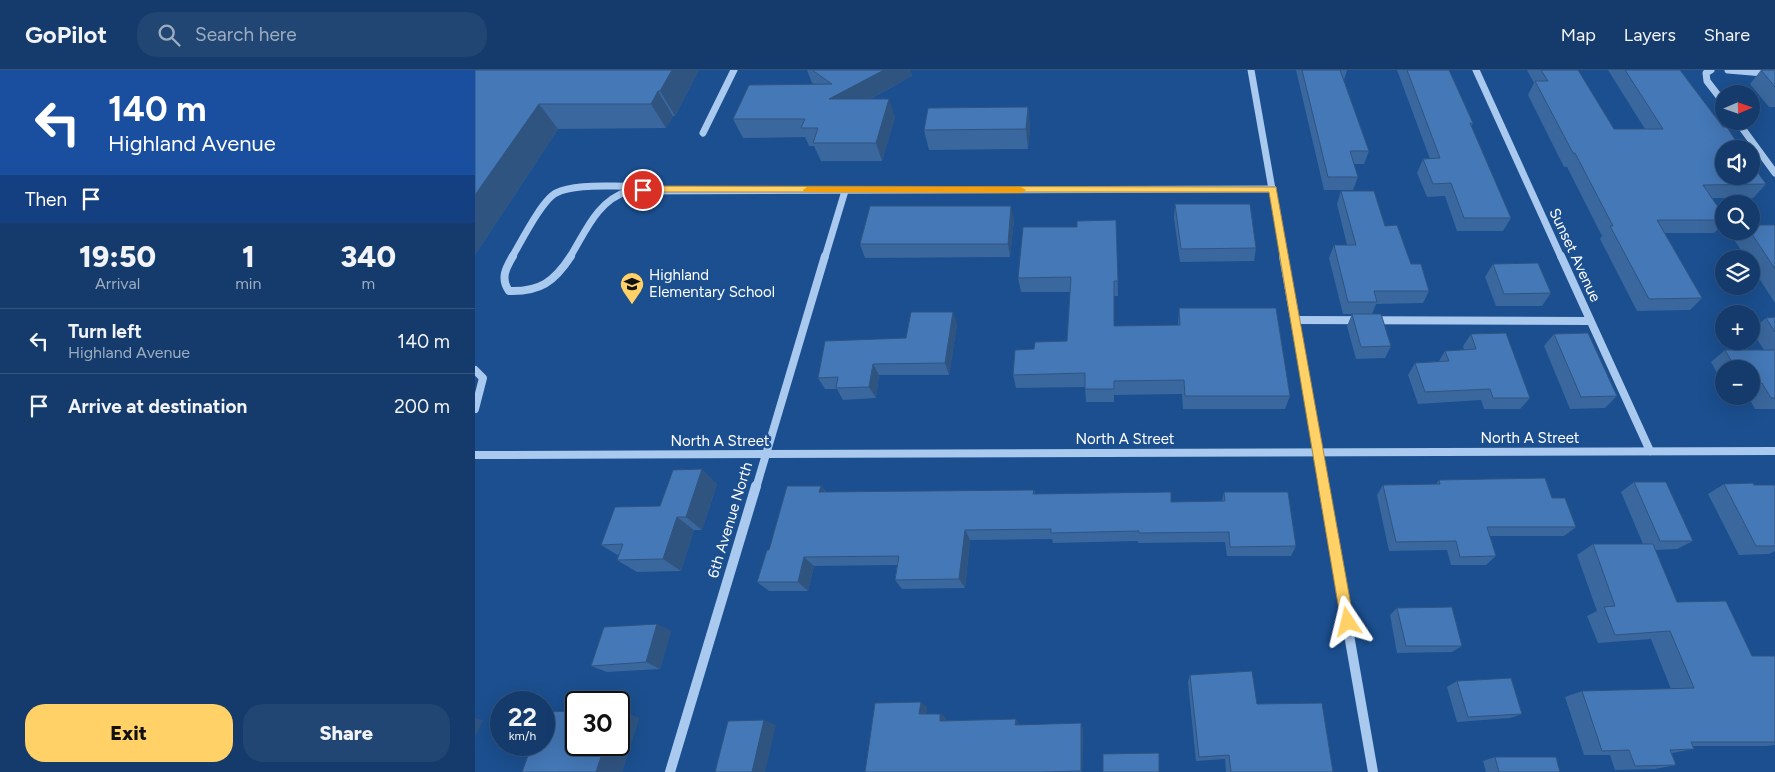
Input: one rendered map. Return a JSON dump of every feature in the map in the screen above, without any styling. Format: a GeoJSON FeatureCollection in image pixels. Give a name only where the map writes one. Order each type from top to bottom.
{"type":"FeatureCollection","features":[{"type":"Feature","properties":{"kind":"street"},"geometry":{"type":"LineString","coordinates":[[703,133],[734,70]]}},
{"type":"Feature","properties":{"kind":"street"},"geometry":{"type":"LineString","coordinates":[[1251,70],[1319,452],[1373,772]]}},
{"type":"Feature","properties":{"kind":"street","name":"Sunset Avenue"},"geometry":{"type":"LineString","coordinates":[[1476,70],[1650,451]]}},
{"type":"Feature","properties":{"kind":"street"},"geometry":{"type":"LineString","coordinates":[[1711,70],[1706,73],[1707,81],[1715,91]]}},
{"type":"Feature","properties":{"kind":"street"},"geometry":{"type":"LineString","coordinates":[[1728,70],[1775,74]]}},
{"type":"Feature","properties":{"kind":"street"},"geometry":{"type":"LineString","coordinates":[[1744,130],[1775,173]]}},
{"type":"Feature","properties":{"kind":"street"},"geometry":{"type":"LineString","coordinates":[[643,190],[634,186],[570,188],[555,193],[547,201],[504,271],[504,284],[509,291],[520,293],[535,290],[561,272],[602,206],[612,197],[628,190],[643,190],[827,190],[845,190],[1273,189]]}},
{"type":"Feature","properties":{"kind":"street","name":"6th Avenue North"},"geometry":{"type":"LineString","coordinates":[[670,772],[845,190]]}},
{"type":"Feature","properties":{"kind":"street"},"geometry":{"type":"LineString","coordinates":[[1296,320],[1590,321]]}},
{"type":"Feature","properties":{"kind":"street"},"geometry":{"type":"LineString","coordinates":[[475,370],[483,378],[475,409]]}},
{"type":"Feature","properties":{"kind":"street","name":"North A Street"},"geometry":{"type":"LineString","coordinates":[[475,455],[1775,451]]}},
{"type":"Feature","properties":{"kind":"building"},"geometry":{"type":"Polygon","coordinates":[[[475,70],[672,70],[651,104],[539,104],[475,195],[475,70]]]}},
{"type":"Feature","properties":{"kind":"building"},"geometry":{"type":"Polygon","coordinates":[[[812,70],[884,70],[829,99],[889,99],[876,143],[813,143],[818,128],[801,128],[805,119],[733,119],[749,85],[832,84],[812,70]]]}},
{"type":"Feature","properties":{"kind":"building"},"geometry":{"type":"Polygon","coordinates":[[[1302,70],[1340,70],[1369,151],[1350,151],[1358,177],[1328,177],[1302,70]]]}},
{"type":"Feature","properties":{"kind":"building"},"geometry":{"type":"Polygon","coordinates":[[[1407,70],[1449,70],[1473,123],[1470,123],[1511,218],[1464,218],[1451,183],[1433,184],[1423,159],[1440,158],[1407,70]]]}},
{"type":"Feature","properties":{"kind":"building"},"geometry":{"type":"Polygon","coordinates":[[[1541,70],[1578,70],[1614,129],[1663,129],[1625,70],[1680,70],[1715,116],[1715,130],[1729,130],[1735,140],[1715,140],[1715,185],[1703,185],[1715,203],[1715,220],[1657,220],[1702,298],[1649,299],[1610,226],[1613,226],[1575,153],[1573,153],[1535,81],[1548,81],[1541,70]]]}},
{"type":"Feature","properties":{"kind":"building"},"geometry":{"type":"Polygon","coordinates":[[[1761,70],[1775,70],[1775,87],[1761,70]]]}},
{"type":"Feature","properties":{"kind":"building"},"geometry":{"type":"Polygon","coordinates":[[[1028,107],[1026,129],[924,130],[928,108],[1028,107]]]}},
{"type":"Feature","properties":{"kind":"building"},"geometry":{"type":"Polygon","coordinates":[[[1760,176],[1766,184],[1760,184],[1760,176]]]}},
{"type":"Feature","properties":{"kind":"building"},"geometry":{"type":"Polygon","coordinates":[[[1341,191],[1374,191],[1385,226],[1397,225],[1411,264],[1421,264],[1429,291],[1374,291],[1377,302],[1348,302],[1334,245],[1356,245],[1341,191]]]}},
{"type":"Feature","properties":{"kind":"building"},"geometry":{"type":"Polygon","coordinates":[[[1175,204],[1250,204],[1256,248],[1181,249],[1175,204]]]}},
{"type":"Feature","properties":{"kind":"building"},"geometry":{"type":"Polygon","coordinates":[[[870,206],[1011,206],[1008,244],[860,244],[870,206]]]}},
{"type":"Feature","properties":{"kind":"building"},"geometry":{"type":"Polygon","coordinates":[[[1116,220],[1118,281],[1114,281],[1114,326],[1180,325],[1179,308],[1276,308],[1290,396],[1185,396],[1184,380],[1114,381],[1114,389],[1085,389],[1085,373],[1013,375],[1015,350],[1034,349],[1035,342],[1067,341],[1071,277],[1018,278],[1023,227],[1077,227],[1077,221],[1116,220]]]}},
{"type":"Feature","properties":{"kind":"building"},"geometry":{"type":"Polygon","coordinates":[[[1760,225],[1775,225],[1775,269],[1756,240],[1760,240],[1760,225]]]}},
{"type":"Feature","properties":{"kind":"building"},"geometry":{"type":"Polygon","coordinates":[[[1538,263],[1551,293],[1504,294],[1493,264],[1538,263]]]}},
{"type":"Feature","properties":{"kind":"building"},"geometry":{"type":"Polygon","coordinates":[[[911,312],[953,312],[945,363],[873,364],[869,387],[836,388],[838,377],[818,378],[825,341],[906,338],[911,312]]]}},
{"type":"Feature","properties":{"kind":"building"},"geometry":{"type":"Polygon","coordinates":[[[1352,314],[1381,314],[1391,346],[1361,347],[1352,314]]]}},
{"type":"Feature","properties":{"kind":"building"},"geometry":{"type":"Polygon","coordinates":[[[1775,317],[1775,332],[1766,318],[1775,317]]]}},
{"type":"Feature","properties":{"kind":"building"},"geometry":{"type":"Polygon","coordinates":[[[1506,333],[1530,398],[1493,398],[1490,389],[1425,392],[1415,363],[1449,361],[1445,351],[1476,349],[1471,334],[1506,333]]]}},
{"type":"Feature","properties":{"kind":"building"},"geometry":{"type":"Polygon","coordinates":[[[1588,333],[1617,396],[1581,397],[1554,334],[1588,333]]]}},
{"type":"Feature","properties":{"kind":"building"},"geometry":{"type":"Polygon","coordinates":[[[1725,350],[1775,350],[1775,398],[1771,398],[1762,383],[1760,383],[1760,360],[1731,360],[1725,350]]]}},
{"type":"Feature","properties":{"kind":"building"},"geometry":{"type":"Polygon","coordinates":[[[702,469],[686,517],[677,517],[663,559],[617,560],[623,544],[601,545],[615,507],[660,506],[673,470],[702,469]]]}},
{"type":"Feature","properties":{"kind":"building"},"geometry":{"type":"Polygon","coordinates":[[[1545,478],[1552,498],[1565,498],[1576,527],[1487,527],[1496,556],[1460,557],[1456,541],[1396,542],[1383,485],[1440,484],[1439,480],[1545,478]]]}},
{"type":"Feature","properties":{"kind":"building"},"geometry":{"type":"Polygon","coordinates":[[[1634,482],[1666,482],[1693,541],[1660,541],[1634,482]]]}},
{"type":"Feature","properties":{"kind":"building"},"geometry":{"type":"Polygon","coordinates":[[[1753,483],[1754,485],[1775,485],[1775,546],[1756,546],[1724,484],[1753,483]]]}},
{"type":"Feature","properties":{"kind":"building"},"geometry":{"type":"Polygon","coordinates":[[[787,486],[821,486],[819,492],[1034,490],[1033,494],[1171,492],[1171,502],[1225,501],[1224,492],[1288,492],[1296,546],[1230,547],[1229,532],[1139,533],[1139,531],[1051,533],[1051,529],[965,530],[959,579],[895,580],[899,556],[804,557],[798,582],[757,582],[767,550],[769,550],[787,486]]]}},
{"type":"Feature","properties":{"kind":"building"},"geometry":{"type":"Polygon","coordinates":[[[1593,544],[1653,544],[1677,602],[1726,601],[1752,656],[1775,656],[1775,742],[1691,742],[1694,749],[1670,750],[1676,765],[1635,766],[1629,750],[1602,751],[1582,691],[1694,688],[1670,631],[1615,635],[1604,607],[1615,606],[1593,544]]]}},
{"type":"Feature","properties":{"kind":"building"},"geometry":{"type":"Polygon","coordinates":[[[1452,607],[1462,646],[1406,646],[1397,608],[1452,607]]]}},
{"type":"Feature","properties":{"kind":"building"},"geometry":{"type":"Polygon","coordinates":[[[657,624],[646,662],[591,666],[604,627],[657,624]]]}},
{"type":"Feature","properties":{"kind":"building"},"geometry":{"type":"Polygon","coordinates":[[[1252,671],[1257,704],[1322,703],[1333,772],[1231,772],[1229,755],[1199,757],[1190,675],[1252,671]]]}},
{"type":"Feature","properties":{"kind":"building"},"geometry":{"type":"Polygon","coordinates":[[[1511,678],[1522,714],[1468,717],[1457,681],[1511,678]]]}},
{"type":"Feature","properties":{"kind":"building"},"geometry":{"type":"Polygon","coordinates":[[[921,702],[919,714],[940,714],[940,721],[1016,719],[1015,725],[1081,723],[1081,771],[865,772],[875,703],[921,702]]]}},
{"type":"Feature","properties":{"kind":"building"},"geometry":{"type":"Polygon","coordinates":[[[565,711],[565,756],[601,756],[596,772],[522,772],[528,756],[555,756],[555,712],[565,711]]]}},
{"type":"Feature","properties":{"kind":"building"},"geometry":{"type":"Polygon","coordinates":[[[764,720],[752,772],[715,772],[728,721],[764,720]]]}},
{"type":"Feature","properties":{"kind":"building"},"geometry":{"type":"Polygon","coordinates":[[[1159,753],[1159,772],[1103,772],[1103,754],[1159,753]]]}},
{"type":"Feature","properties":{"kind":"building"},"geometry":{"type":"Polygon","coordinates":[[[1495,757],[1556,757],[1560,772],[1499,772],[1495,757]]]}},
{"type":"Feature","properties":{"kind":"slow traffic"},"geometry":{"type":"LineString","coordinates":[[807,190],[1021,190]]}},
{"type":"Feature","properties":{"kind":"place","name":"Highland Elementary School"},"geometry":{"type":"Point","coordinates":[632,305]}},
{"type":"Feature","properties":{"kind":"route"},"geometry":{"type":"LineString","coordinates":[[643,190],[1273,189],[1348,622]]}}]}
